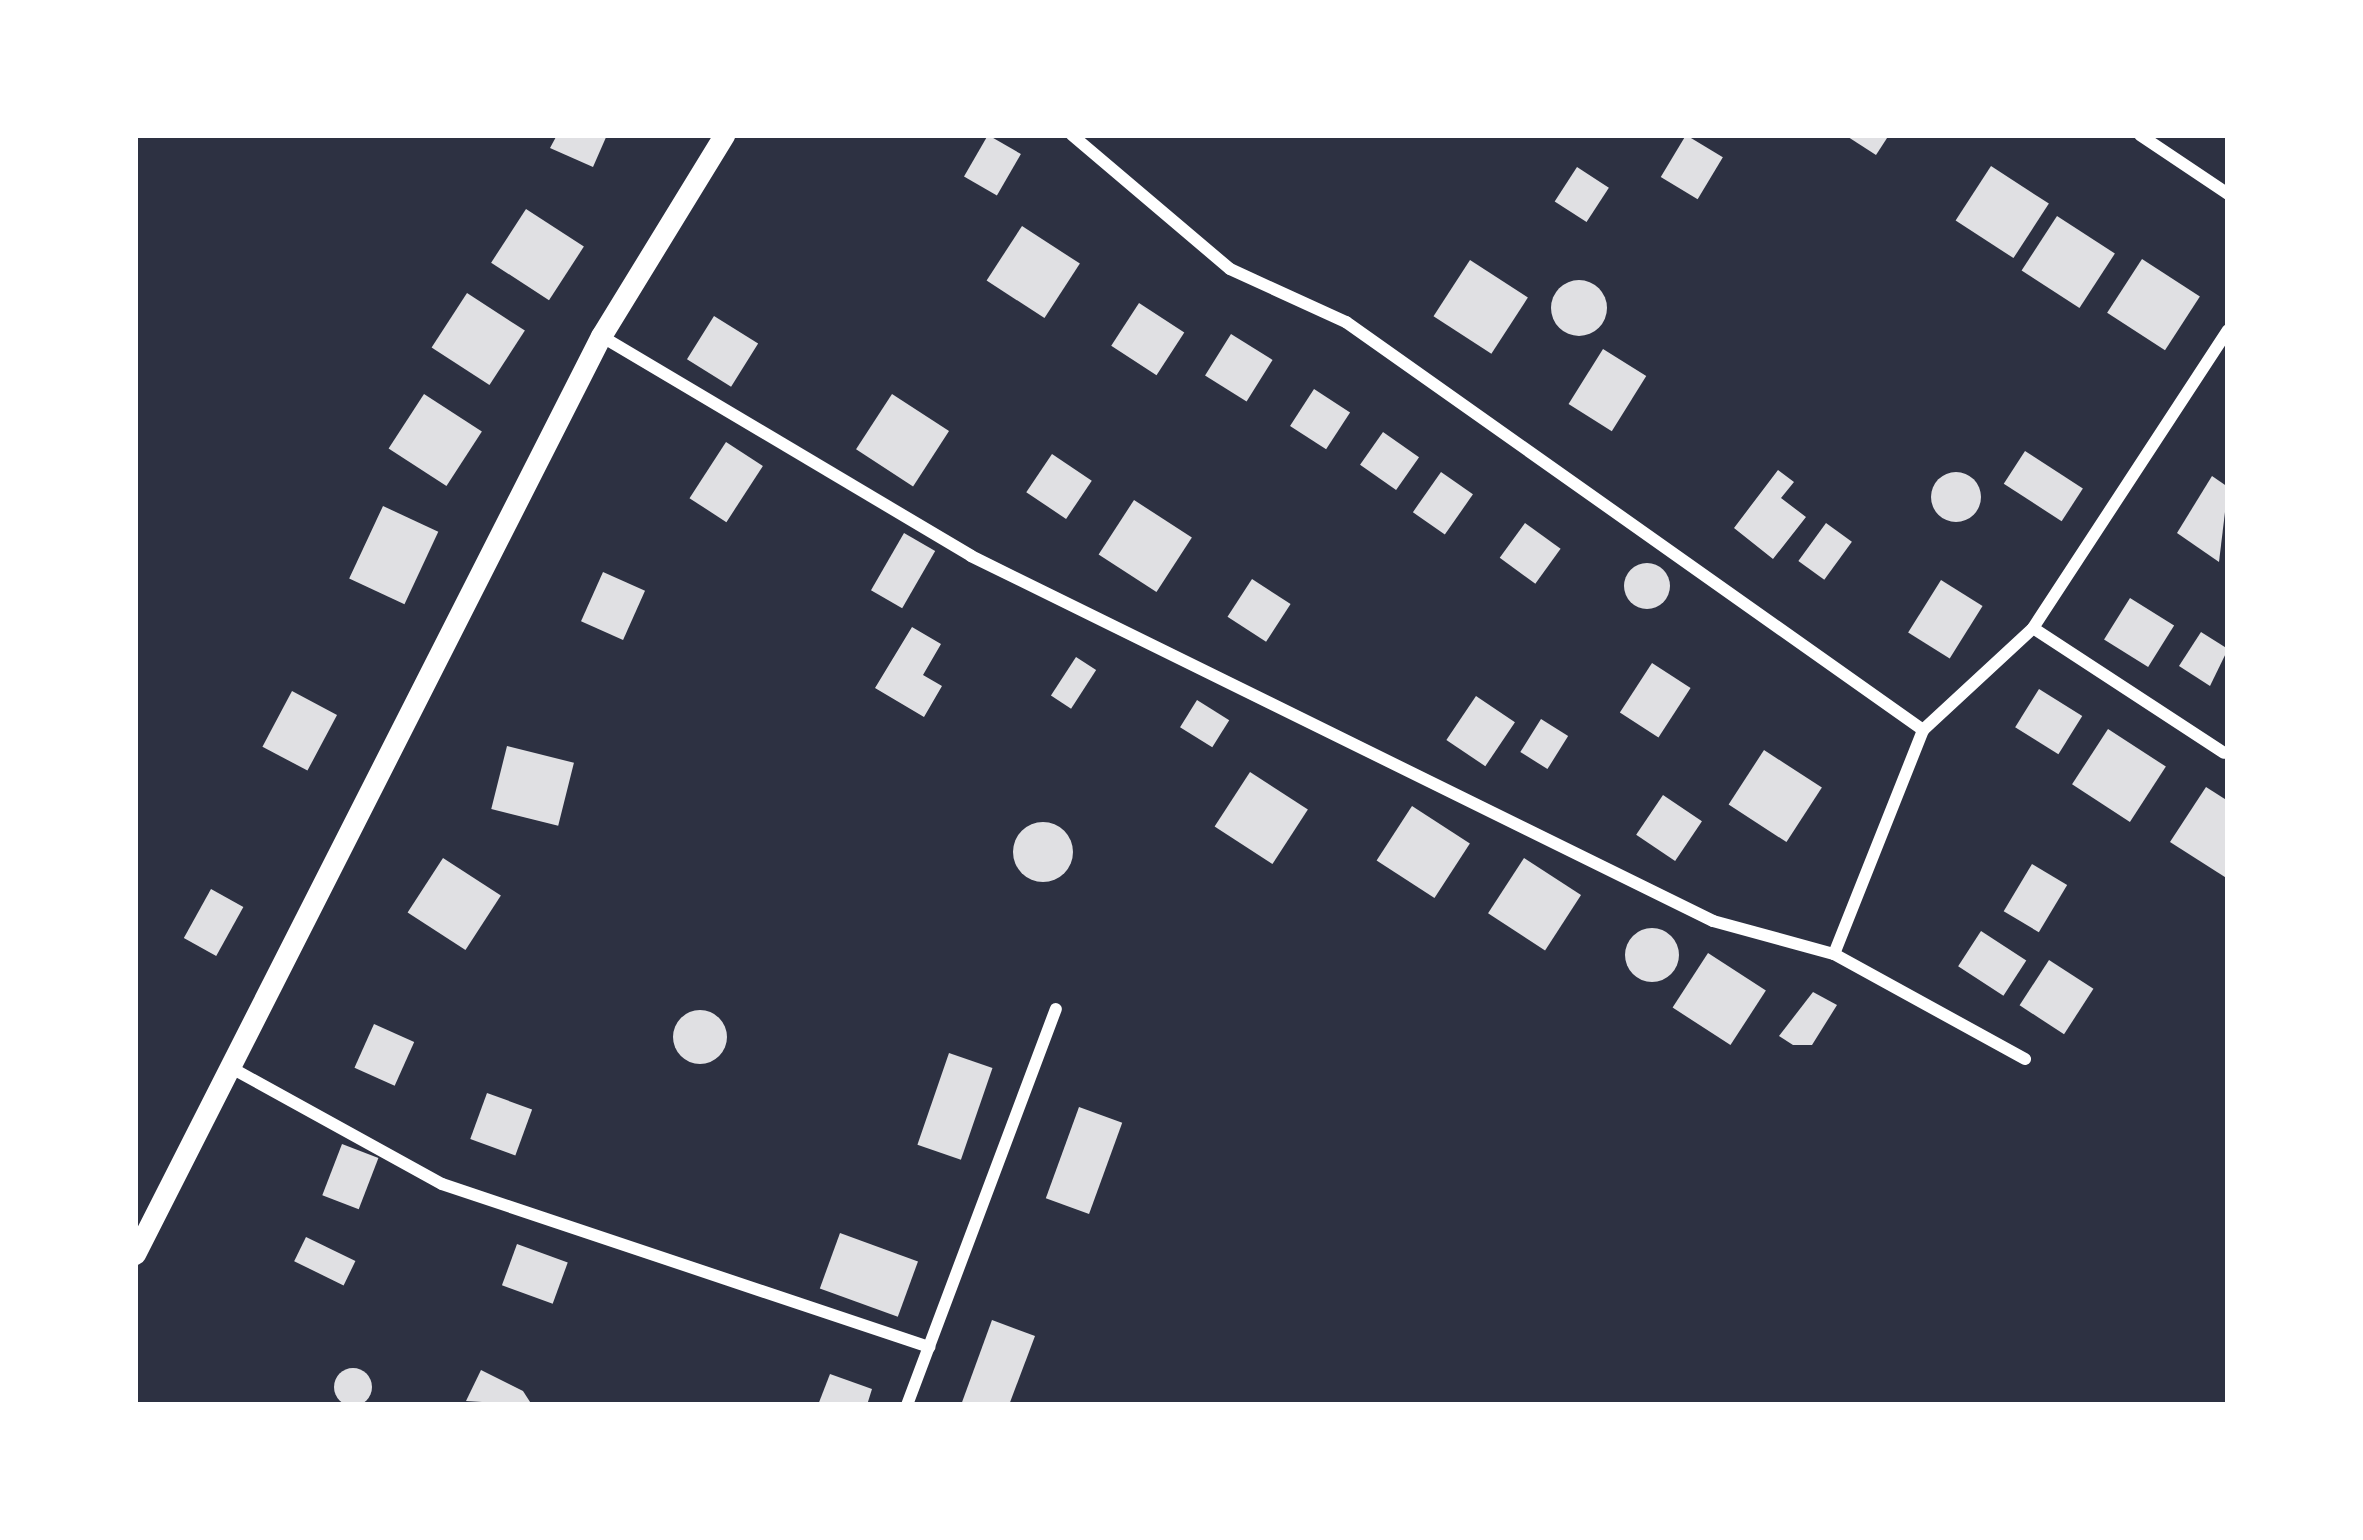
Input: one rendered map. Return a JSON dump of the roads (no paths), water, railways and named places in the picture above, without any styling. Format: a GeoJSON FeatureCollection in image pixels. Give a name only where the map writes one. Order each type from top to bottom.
{"type":"FeatureCollection","features":[{"type":"Feature","properties":{"kind":"street"},"geometry":{"type":"LineString","coordinates":[[135,1254],[237,1071],[601,336],[724,135]]}},
{"type":"Feature","properties":{"kind":"street"},"geometry":{"type":"LineString","coordinates":[[1072,135],[1230,269],[1346,322],[1923,730]]}},
{"type":"Feature","properties":{"kind":"street"},"geometry":{"type":"LineString","coordinates":[[2140,135],[2228,194]]}},
{"type":"Feature","properties":{"kind":"street"},"geometry":{"type":"LineString","coordinates":[[1834,954],[1923,730],[2033,628],[2228,330]]}},
{"type":"Feature","properties":{"kind":"street"},"geometry":{"type":"LineString","coordinates":[[601,336],[971,556],[1714,921],[1834,954],[2025,1059]]}},
{"type":"Feature","properties":{"kind":"street"},"geometry":{"type":"LineString","coordinates":[[2033,628],[2224,753]]}},
{"type":"Feature","properties":{"kind":"street"},"geometry":{"type":"LineString","coordinates":[[907,1405],[1056,1009]]}},
{"type":"Feature","properties":{"kind":"street"},"geometry":{"type":"LineString","coordinates":[[237,1071],[442,1184],[928,1347]]}}]}
